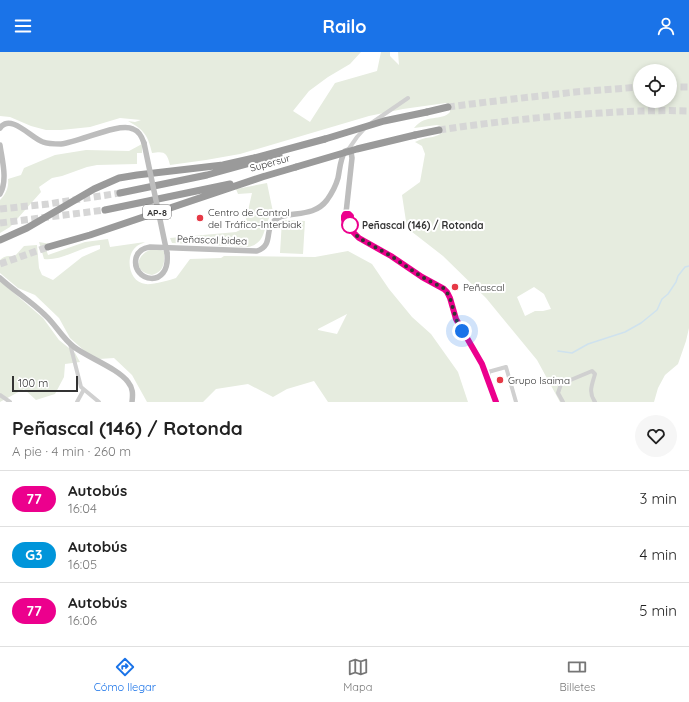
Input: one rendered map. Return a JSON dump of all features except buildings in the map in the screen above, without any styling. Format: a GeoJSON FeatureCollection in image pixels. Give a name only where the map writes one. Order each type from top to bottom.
{"type":"FeatureCollection","features":[{"type":"Feature","properties":{"kind":"highway","name":"Supersur"},"geometry":{"type":"LineString","coordinates":[[120,193],[207,175],[262,161],[325,139],[384,122],[448,107]]}},
{"type":"Feature","properties":{"kind":"highway","name":"Supersur"},"geometry":{"type":"LineString","coordinates":[[105,210],[265,176],[357,149],[440,130]]}},
{"type":"Feature","properties":{"kind":"highway"},"geometry":{"type":"LineString","coordinates":[[0,240],[18,232],[87,192],[114,180],[137,175],[223,165],[299,147]]}},
{"type":"Feature","properties":{"kind":"highway","name":"AP-8"},"geometry":{"type":"LineString","coordinates":[[48,248],[265,176]]}},
{"type":"Feature","properties":{"kind":"street"},"geometry":{"type":"LineString","coordinates":[[408,98],[372,122],[364,129],[348,150],[351,152],[352,158],[346,213],[352,217],[349,221],[353,232],[359,238],[391,256],[447,292],[456,319],[479,358],[496,402]]}},
{"type":"Feature","properties":{"kind":"street","name":"Peñascal bidea"},"geometry":{"type":"LineString","coordinates":[[0,128],[5,124],[13,124],[42,142],[56,144],[70,142],[118,128],[134,129],[138,133],[144,143],[167,254],[167,268],[161,276],[149,279],[140,274],[137,270],[136,263],[137,255],[145,248],[150,247],[257,251],[263,248],[267,243],[271,224],[276,219],[283,216],[306,213],[318,208],[326,202],[338,177],[342,157],[345,151],[348,150]]}},
{"type":"Feature","properties":{"kind":"street"},"geometry":{"type":"LineString","coordinates":[[0,146],[4,180],[3,188],[0,194]]}},
{"type":"Feature","properties":{"kind":"street"},"geometry":{"type":"LineString","coordinates":[[0,278],[45,314],[70,344],[79,351],[120,375],[127,381],[132,389],[132,402]]}},
{"type":"Feature","properties":{"kind":"street"},"geometry":{"type":"LineString","coordinates":[[70,344],[81,387],[99,402]]}},
{"type":"Feature","properties":{"kind":"street"},"geometry":{"type":"LineString","coordinates":[[486,374],[489,374],[488,372],[506,367],[516,402]]}},
{"type":"Feature","properties":{"kind":"street"},"geometry":{"type":"LineString","coordinates":[[563,402],[558,392],[561,384],[592,371],[595,374],[591,384],[590,393],[595,402]]}},
{"type":"Feature","properties":{"kind":"street"},"geometry":{"type":"LineString","coordinates":[[77,402],[83,390]]}},
{"type":"Feature","properties":{"kind":"street"},"geometry":{"type":"LineString","coordinates":[[1,396],[10,402]]}},
{"type":"Feature","properties":{"kind":"shaded area"},"geometry":{"type":"Polygon","coordinates":[[[0,52],[361,52],[350,64],[328,77],[309,91],[293,111],[310,122],[335,83],[377,71],[381,52],[390,52],[390,56],[399,65],[398,52],[689,52],[689,328],[678,364],[665,375],[658,388],[654,402],[560,402],[537,360],[486,298],[443,256],[407,228],[402,195],[420,182],[425,154],[422,146],[415,142],[442,133],[441,126],[437,125],[414,128],[423,121],[442,117],[450,112],[450,105],[446,103],[403,109],[369,116],[240,154],[170,165],[168,157],[164,153],[152,153],[147,137],[142,130],[128,121],[135,122],[141,120],[120,118],[90,127],[46,130],[31,126],[10,117],[0,116],[0,52]],[[534,287],[517,297],[525,316],[535,311],[551,309],[544,294],[534,287]]]}},
{"type":"Feature","properties":{"kind":"shaded area"},"geometry":{"type":"Polygon","coordinates":[[[142,144],[142,153],[137,153],[137,164],[97,165],[52,178],[39,187],[41,192],[10,227],[0,233],[0,200],[7,190],[8,179],[21,175],[24,168],[55,155],[86,150],[129,151],[142,144]]]}},
{"type":"Feature","properties":{"kind":"shaded area"},"geometry":{"type":"Polygon","coordinates":[[[267,183],[273,212],[259,242],[248,247],[172,243],[170,238],[236,232],[242,229],[245,224],[252,193],[238,194],[236,189],[267,183]]]}},
{"type":"Feature","properties":{"kind":"shaded area"},"geometry":{"type":"Polygon","coordinates":[[[282,220],[305,221],[303,254],[280,253],[282,220]]]}},
{"type":"Feature","properties":{"kind":"shaded area"},"geometry":{"type":"Polygon","coordinates":[[[108,239],[110,247],[145,242],[134,249],[131,254],[130,265],[136,280],[146,284],[176,278],[190,259],[221,258],[224,256],[315,257],[348,251],[372,264],[389,289],[412,317],[431,334],[458,372],[468,402],[328,402],[314,381],[287,389],[273,397],[248,384],[216,389],[203,402],[147,402],[132,375],[114,358],[99,359],[87,353],[70,338],[59,318],[35,295],[18,288],[0,273],[0,260],[7,256],[14,257],[24,246],[37,245],[39,268],[42,275],[53,280],[82,257],[100,249],[100,245],[86,248],[58,258],[44,259],[39,242],[50,244],[45,246],[48,255],[85,242],[108,239]],[[347,314],[318,329],[337,334],[347,314]]]}},
{"type":"Feature","properties":{"kind":"shaded area"},"geometry":{"type":"Polygon","coordinates":[[[152,249],[164,251],[164,263],[159,272],[152,275],[142,271],[138,263],[142,255],[152,249]]]}},
{"type":"Feature","properties":{"kind":"shaded area"},"geometry":{"type":"Polygon","coordinates":[[[0,281],[43,318],[59,340],[75,353],[80,362],[65,364],[64,377],[55,394],[36,400],[24,389],[0,402],[0,281]]]}},
{"type":"Feature","properties":{"kind":"waterway"},"geometry":{"type":"LineString","coordinates":[[558,351],[572,353],[588,344],[625,332],[641,323],[657,310],[662,299],[668,294],[678,276],[685,267],[689,266]]}},
{"type":"Feature","properties":{"kind":"tunnel"},"geometry":{"type":"LineString","coordinates":[[677,87],[689,87]]}},
{"type":"Feature","properties":{"kind":"tunnel"},"geometry":{"type":"LineString","coordinates":[[448,107],[575,92],[633,88]]}},
{"type":"Feature","properties":{"kind":"tunnel"},"geometry":{"type":"LineString","coordinates":[[439,130],[560,116],[634,111],[689,111]]}},
{"type":"Feature","properties":{"kind":"tunnel"},"geometry":{"type":"LineString","coordinates":[[0,209],[48,204],[120,193]]}},
{"type":"Feature","properties":{"kind":"tunnel"},"geometry":{"type":"LineString","coordinates":[[0,223],[105,210]]}},
{"type":"Feature","properties":{"kind":"tunnel"},"geometry":{"type":"LineString","coordinates":[[0,264],[48,247]]}},
{"type":"Feature","properties":{"kind":"bus line","name":"77"},"geometry":{"type":"LineString","coordinates":[[350,221],[351,216],[348,213],[345,214],[343,218],[344,220],[349,221],[353,232],[359,238],[391,256],[447,292],[456,319],[482,364],[496,402]]}},
{"type":"Feature","properties":{"kind":"place","name":"Centro de Control del Tráfico-Interbiak"},"geometry":{"type":"Point","coordinates":[200,218]}},
{"type":"Feature","properties":{"kind":"place","name":"Peñascal (146) / Rotonda"},"geometry":{"type":"Point","coordinates":[350,225]}},
{"type":"Feature","properties":{"kind":"place","name":"Peñascal"},"geometry":{"type":"Point","coordinates":[455,287]}},
{"type":"Feature","properties":{"kind":"place","name":"Grupo Isaima"},"geometry":{"type":"Point","coordinates":[500,380]}},
{"type":"Feature","properties":{"kind":"route"},"geometry":{"type":"LineString","coordinates":[[350,225],[349,221],[353,232],[359,238],[391,256],[422,277],[445,289],[450,298],[456,319],[462,331]]}}]}
